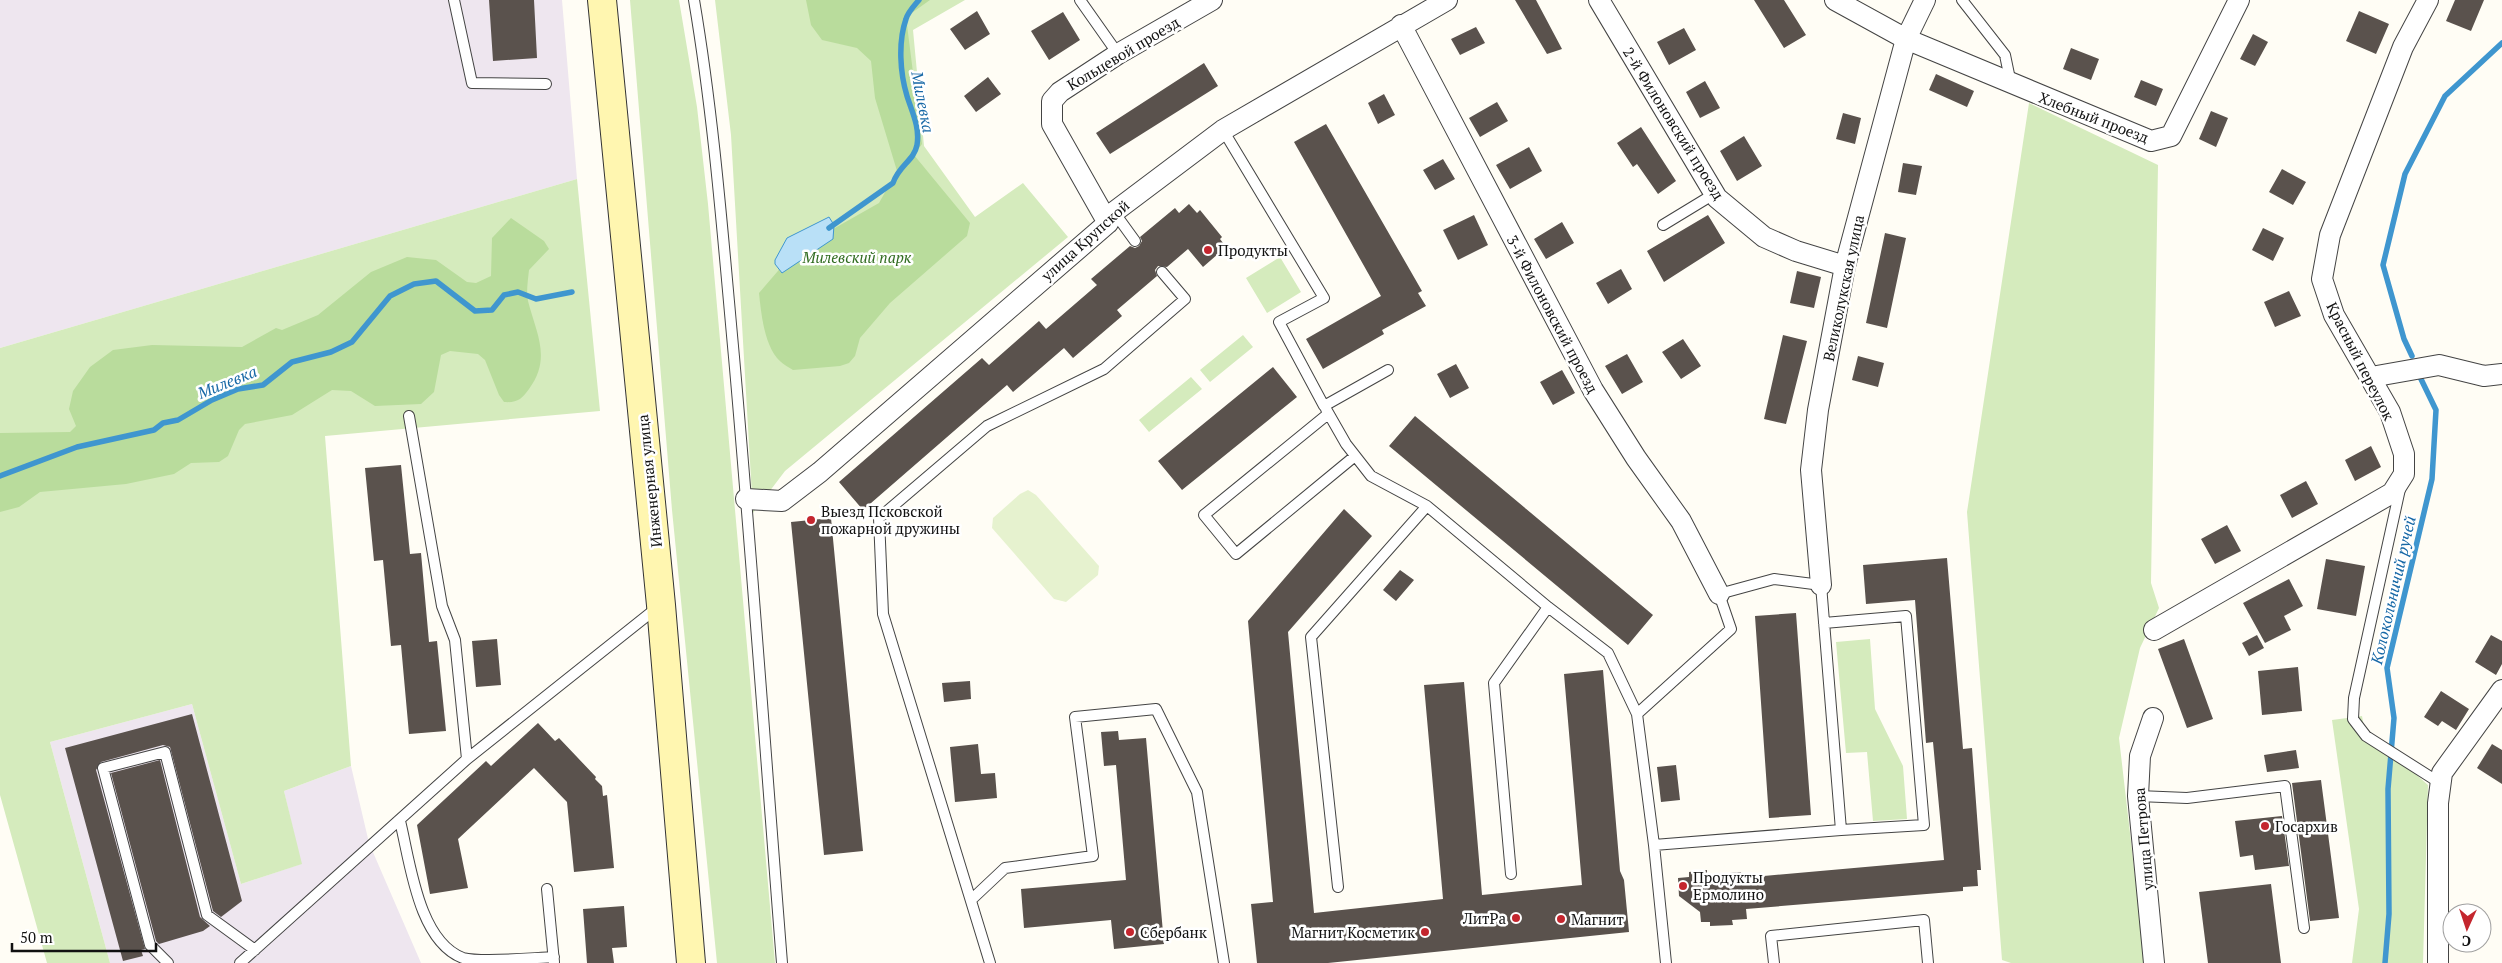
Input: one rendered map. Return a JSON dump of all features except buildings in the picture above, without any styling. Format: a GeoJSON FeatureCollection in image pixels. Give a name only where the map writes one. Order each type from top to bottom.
{"type":"FeatureCollection","features":[{"type":"Feature","properties":{"kind":"main road","name":"Инженерная улица"},"geometry":{"type":"LineString","coordinates":[[602,0],[661,605],[691,963]]}},
{"type":"Feature","properties":{"kind":"street","name":"Кольцевой проезд"},"geometry":{"type":"LineString","coordinates":[[1111,217],[1052,124],[1052,101],[1060,92],[1118,54],[1212,0]]}},
{"type":"Feature","properties":{"kind":"street","name":"улица Крупской"},"geometry":{"type":"LineString","coordinates":[[746,499],[782,501],[820,472],[1111,217],[1223,130],[1447,0]]}},
{"type":"Feature","properties":{"kind":"street","name":"2-й Филоновский проезд"},"geometry":{"type":"LineString","coordinates":[[1600,0],[1717,198],[1764,237],[1796,251],[1845,266]]}},
{"type":"Feature","properties":{"kind":"street","name":"Хлебный проезд"},"geometry":{"type":"LineString","coordinates":[[1835,0],[1906,40],[2151,141],[2171,136],[2239,0]]}},
{"type":"Feature","properties":{"kind":"street","name":"Великолукская улица"},"geometry":{"type":"LineString","coordinates":[[1821,586],[1811,470],[1818,410],[1845,266],[1906,40],[1925,0]]}},
{"type":"Feature","properties":{"kind":"street","name":"Красный переулок"},"geometry":{"type":"LineString","coordinates":[[2404,474],[2404,454],[2390,412],[2334,315],[2322,280],[2330,235],[2403,47],[2428,0]]}},
{"type":"Feature","properties":{"kind":"street","name":"3-й Филоновский проезд"},"geometry":{"type":"LineString","coordinates":[[1401,25],[1593,390],[1636,458],[1681,521],[1719,594]]}},
{"type":"Feature","properties":{"kind":"street"},"geometry":{"type":"LineString","coordinates":[[2371,377],[2439,365],[2484,376],[2502,374]]}},
{"type":"Feature","properties":{"kind":"street"},"geometry":{"type":"LineString","coordinates":[[2154,630],[2392,493],[2404,474]]}},
{"type":"Feature","properties":{"kind":"street"},"geometry":{"type":"LineString","coordinates":[[2438,963],[2440,783],[2442,773],[2502,690]]}},
{"type":"Feature","properties":{"kind":"street","name":"улица Петрова"},"geometry":{"type":"LineString","coordinates":[[2153,718],[2140,756],[2138,796],[2154,963]]}},
{"type":"Feature","properties":{"kind":"lane"},"geometry":{"type":"LineString","coordinates":[[454,0],[472,83],[546,84]]}},
{"type":"Feature","properties":{"kind":"lane"},"geometry":{"type":"LineString","coordinates":[[694,0],[708,85],[746,499],[782,963]]}},
{"type":"Feature","properties":{"kind":"lane"},"geometry":{"type":"LineString","coordinates":[[1080,0],[1118,54]]}},
{"type":"Feature","properties":{"kind":"lane"},"geometry":{"type":"LineString","coordinates":[[1962,0],[2005,55],[2011,84]]}},
{"type":"Feature","properties":{"kind":"lane"},"geometry":{"type":"LineString","coordinates":[[1223,130],[1324,298],[1279,322],[1326,410],[1355,456],[1371,476],[1427,506],[1548,607],[1608,654],[1637,714],[1654,845],[1666,963]]}},
{"type":"Feature","properties":{"kind":"lane"},"geometry":{"type":"LineString","coordinates":[[1663,225],[1714,194]]}},
{"type":"Feature","properties":{"kind":"lane"},"geometry":{"type":"LineString","coordinates":[[1111,217],[1135,241]]}},
{"type":"Feature","properties":{"kind":"lane"},"geometry":{"type":"LineString","coordinates":[[990,963],[883,614],[879,518],[987,426],[1104,369],[1185,299],[1162,272]]}},
{"type":"Feature","properties":{"kind":"lane"},"geometry":{"type":"LineString","coordinates":[[1355,456],[1236,554],[1204,515],[1326,410],[1388,370]]}},
{"type":"Feature","properties":{"kind":"lane"},"geometry":{"type":"LineString","coordinates":[[409,416],[442,606],[456,640],[467,759]]}},
{"type":"Feature","properties":{"kind":"lane"},"geometry":{"type":"LineString","coordinates":[[2404,474],[2354,698],[2353,719],[2366,736],[2440,783]]}},
{"type":"Feature","properties":{"kind":"lane"},"geometry":{"type":"LineString","coordinates":[[1338,887],[1311,637],[1427,506]]}},
{"type":"Feature","properties":{"kind":"lane"},"geometry":{"type":"LineString","coordinates":[[1637,714],[1731,629],[1719,594],[1774,579],[1821,586],[1841,830]]}},
{"type":"Feature","properties":{"kind":"lane"},"geometry":{"type":"LineString","coordinates":[[240,963],[467,759],[661,605]]}},
{"type":"Feature","properties":{"kind":"lane"},"geometry":{"type":"LineString","coordinates":[[1511,874],[1494,683],[1548,607]]}},
{"type":"Feature","properties":{"kind":"lane"},"geometry":{"type":"LineString","coordinates":[[1654,845],[1924,825],[1906,616],[1824,623]]}},
{"type":"Feature","properties":{"kind":"lane"},"geometry":{"type":"LineString","coordinates":[[971,900],[1005,868],[1093,856],[1076,716],[1156,709],[1197,792],[1224,963]]}},
{"type":"Feature","properties":{"kind":"lane"},"geometry":{"type":"LineString","coordinates":[[168,963],[150,945],[103,768],[165,752],[207,915],[255,950]]}},
{"type":"Feature","properties":{"kind":"lane"},"geometry":{"type":"LineString","coordinates":[[2138,796],[2187,798],[2285,786],[2304,928]]}},
{"type":"Feature","properties":{"kind":"lane"},"geometry":{"type":"LineString","coordinates":[[400,821],[421,909],[436,934],[455,954],[476,960],[554,960],[547,889]]}},
{"type":"Feature","properties":{"kind":"lane"},"geometry":{"type":"LineString","coordinates":[[1774,963],[1771,936],[1924,920],[1928,963]]}},
{"type":"Feature","properties":{"kind":"shaded area"},"geometry":{"type":"Polygon","coordinates":[[[0,0],[562,0],[577,179],[0,348],[0,0]]]}},
{"type":"Feature","properties":{"kind":"shaded area"},"geometry":{"type":"Polygon","coordinates":[[[192,704],[241,884],[301,864],[284,791],[351,766],[369,843],[421,963],[110,963],[50,742],[192,704]]]}},
{"type":"Feature","properties":{"kind":"green space"},"geometry":{"type":"Polygon","coordinates":[[[630,0],[679,0],[697,107],[708,204],[775,963],[717,963],[672,510],[630,0]]]}},
{"type":"Feature","properties":{"kind":"green space","name":"Милевский парк"},"geometry":{"type":"Polygon","coordinates":[[[715,0],[965,0],[913,30],[924,146],[975,217],[1023,183],[1068,237],[785,471],[753,513],[731,135],[715,0]]]}},
{"type":"Feature","properties":{"kind":"green space"},"geometry":{"type":"Polygon","coordinates":[[[806,0],[930,0],[906,17],[922,144],[914,155],[970,223],[967,236],[890,303],[860,338],[855,356],[849,363],[840,366],[793,370],[779,360],[769,344],[764,327],[759,293],[796,250],[879,203],[897,171],[875,98],[871,61],[857,48],[822,40],[811,25],[806,0]]]}},
{"type":"Feature","properties":{"kind":"green space"},"geometry":{"type":"Polygon","coordinates":[[[2029,103],[2158,165],[2151,583],[2159,608],[2140,648],[2119,738],[2145,963],[2011,963],[2002,960],[1967,512],[2029,103]]]}},
{"type":"Feature","properties":{"kind":"green space"},"geometry":{"type":"Polygon","coordinates":[[[577,179],[600,411],[325,436],[351,766],[284,791],[302,864],[241,884],[192,704],[50,742],[110,963],[47,963],[0,795],[0,348],[577,179]]]}},
{"type":"Feature","properties":{"kind":"green space"},"geometry":{"type":"Polygon","coordinates":[[[511,218],[544,241],[549,249],[529,270],[527,297],[538,335],[541,356],[536,378],[519,400],[504,402],[499,395],[485,360],[478,354],[450,351],[441,355],[434,392],[421,404],[375,406],[351,391],[332,390],[292,415],[245,424],[239,430],[228,456],[219,462],[191,463],[174,474],[126,484],[40,492],[19,507],[0,512],[0,433],[70,432],[76,426],[69,409],[73,391],[90,367],[113,350],[152,345],[242,347],[276,328],[282,330],[318,315],[371,272],[407,257],[436,260],[467,282],[476,283],[491,276],[492,238],[511,218]]]}},
{"type":"Feature","properties":{"kind":"green space"},"geometry":{"type":"Polygon","coordinates":[[[1280,257],[1301,292],[1267,313],[1246,278],[1280,257]]]}},
{"type":"Feature","properties":{"kind":"green space"},"geometry":{"type":"Polygon","coordinates":[[[1243,335],[1253,347],[1210,382],[1200,370],[1243,335]]]}},
{"type":"Feature","properties":{"kind":"green space"},"geometry":{"type":"Polygon","coordinates":[[[1191,377],[1202,389],[1149,432],[1139,420],[1191,377]]]}},
{"type":"Feature","properties":{"kind":"green space"},"geometry":{"type":"Polygon","coordinates":[[[1028,490],[1036,495],[1099,566],[1098,575],[1066,602],[1054,599],[992,528],[993,518],[1020,494],[1028,490]]]}},
{"type":"Feature","properties":{"kind":"green space"},"geometry":{"type":"Polygon","coordinates":[[[1870,639],[1875,709],[1903,766],[1907,819],[1873,821],[1867,752],[1846,753],[1836,642],[1870,639]]]}},
{"type":"Feature","properties":{"kind":"green space"},"geometry":{"type":"Polygon","coordinates":[[[2362,716],[2364,727],[2368,732],[2428,785],[2423,963],[2352,963],[2359,909],[2332,720],[2362,716]]]}},
{"type":"Feature","properties":{"kind":"water"},"geometry":{"type":"Polygon","coordinates":[[[829,217],[834,225],[833,239],[782,273],[775,264],[775,260],[787,238],[829,217]]]}},
{"type":"Feature","properties":{"kind":"waterway","name":"Милевка"},"geometry":{"type":"LineString","coordinates":[[829,228],[893,183],[899,172],[913,155],[917,145],[918,138],[915,120],[901,68],[901,47],[903,28],[907,16],[919,0]]}},
{"type":"Feature","properties":{"kind":"waterway","name":"Колокольничий ручей"},"geometry":{"type":"LineString","coordinates":[[2412,356],[2404,339],[2383,265],[2405,174],[2445,96],[2502,43]]}},
{"type":"Feature","properties":{"kind":"waterway","name":"Милевка"},"geometry":{"type":"LineString","coordinates":[[0,476],[77,447],[154,430],[163,423],[178,420],[212,400],[238,389],[263,385],[292,362],[331,352],[352,342],[390,296],[414,284],[436,281],[475,311],[492,310],[504,295],[518,292],[536,299],[572,292]]}},
{"type":"Feature","properties":{"kind":"waterway","name":"Колокольничий ручей"},"geometry":{"type":"LineString","coordinates":[[2385,963],[2389,914],[2388,789],[2394,718],[2387,668],[2432,479],[2436,410],[2420,377]]}},
{"type":"Feature","properties":{"kind":"place","name":"Продукты"},"geometry":{"type":"Point","coordinates":[1208,250]}},
{"type":"Feature","properties":{"kind":"place","name":"Выезд Псковской пожарной дружины"},"geometry":{"type":"Point","coordinates":[811,520]}},
{"type":"Feature","properties":{"kind":"place","name":"Госархив"},"geometry":{"type":"Point","coordinates":[2265,826]}},
{"type":"Feature","properties":{"kind":"place","name":"Продукты Ермолино"},"geometry":{"type":"Point","coordinates":[1683,886]}},
{"type":"Feature","properties":{"kind":"place","name":"ЛитРа"},"geometry":{"type":"Point","coordinates":[1516,918]}},
{"type":"Feature","properties":{"kind":"place","name":"Магнит"},"geometry":{"type":"Point","coordinates":[1561,919]}},
{"type":"Feature","properties":{"kind":"place","name":"Сбербанк"},"geometry":{"type":"Point","coordinates":[1130,932]}},
{"type":"Feature","properties":{"kind":"place","name":"Магнит Косметик"},"geometry":{"type":"Point","coordinates":[1425,932]}}]}
